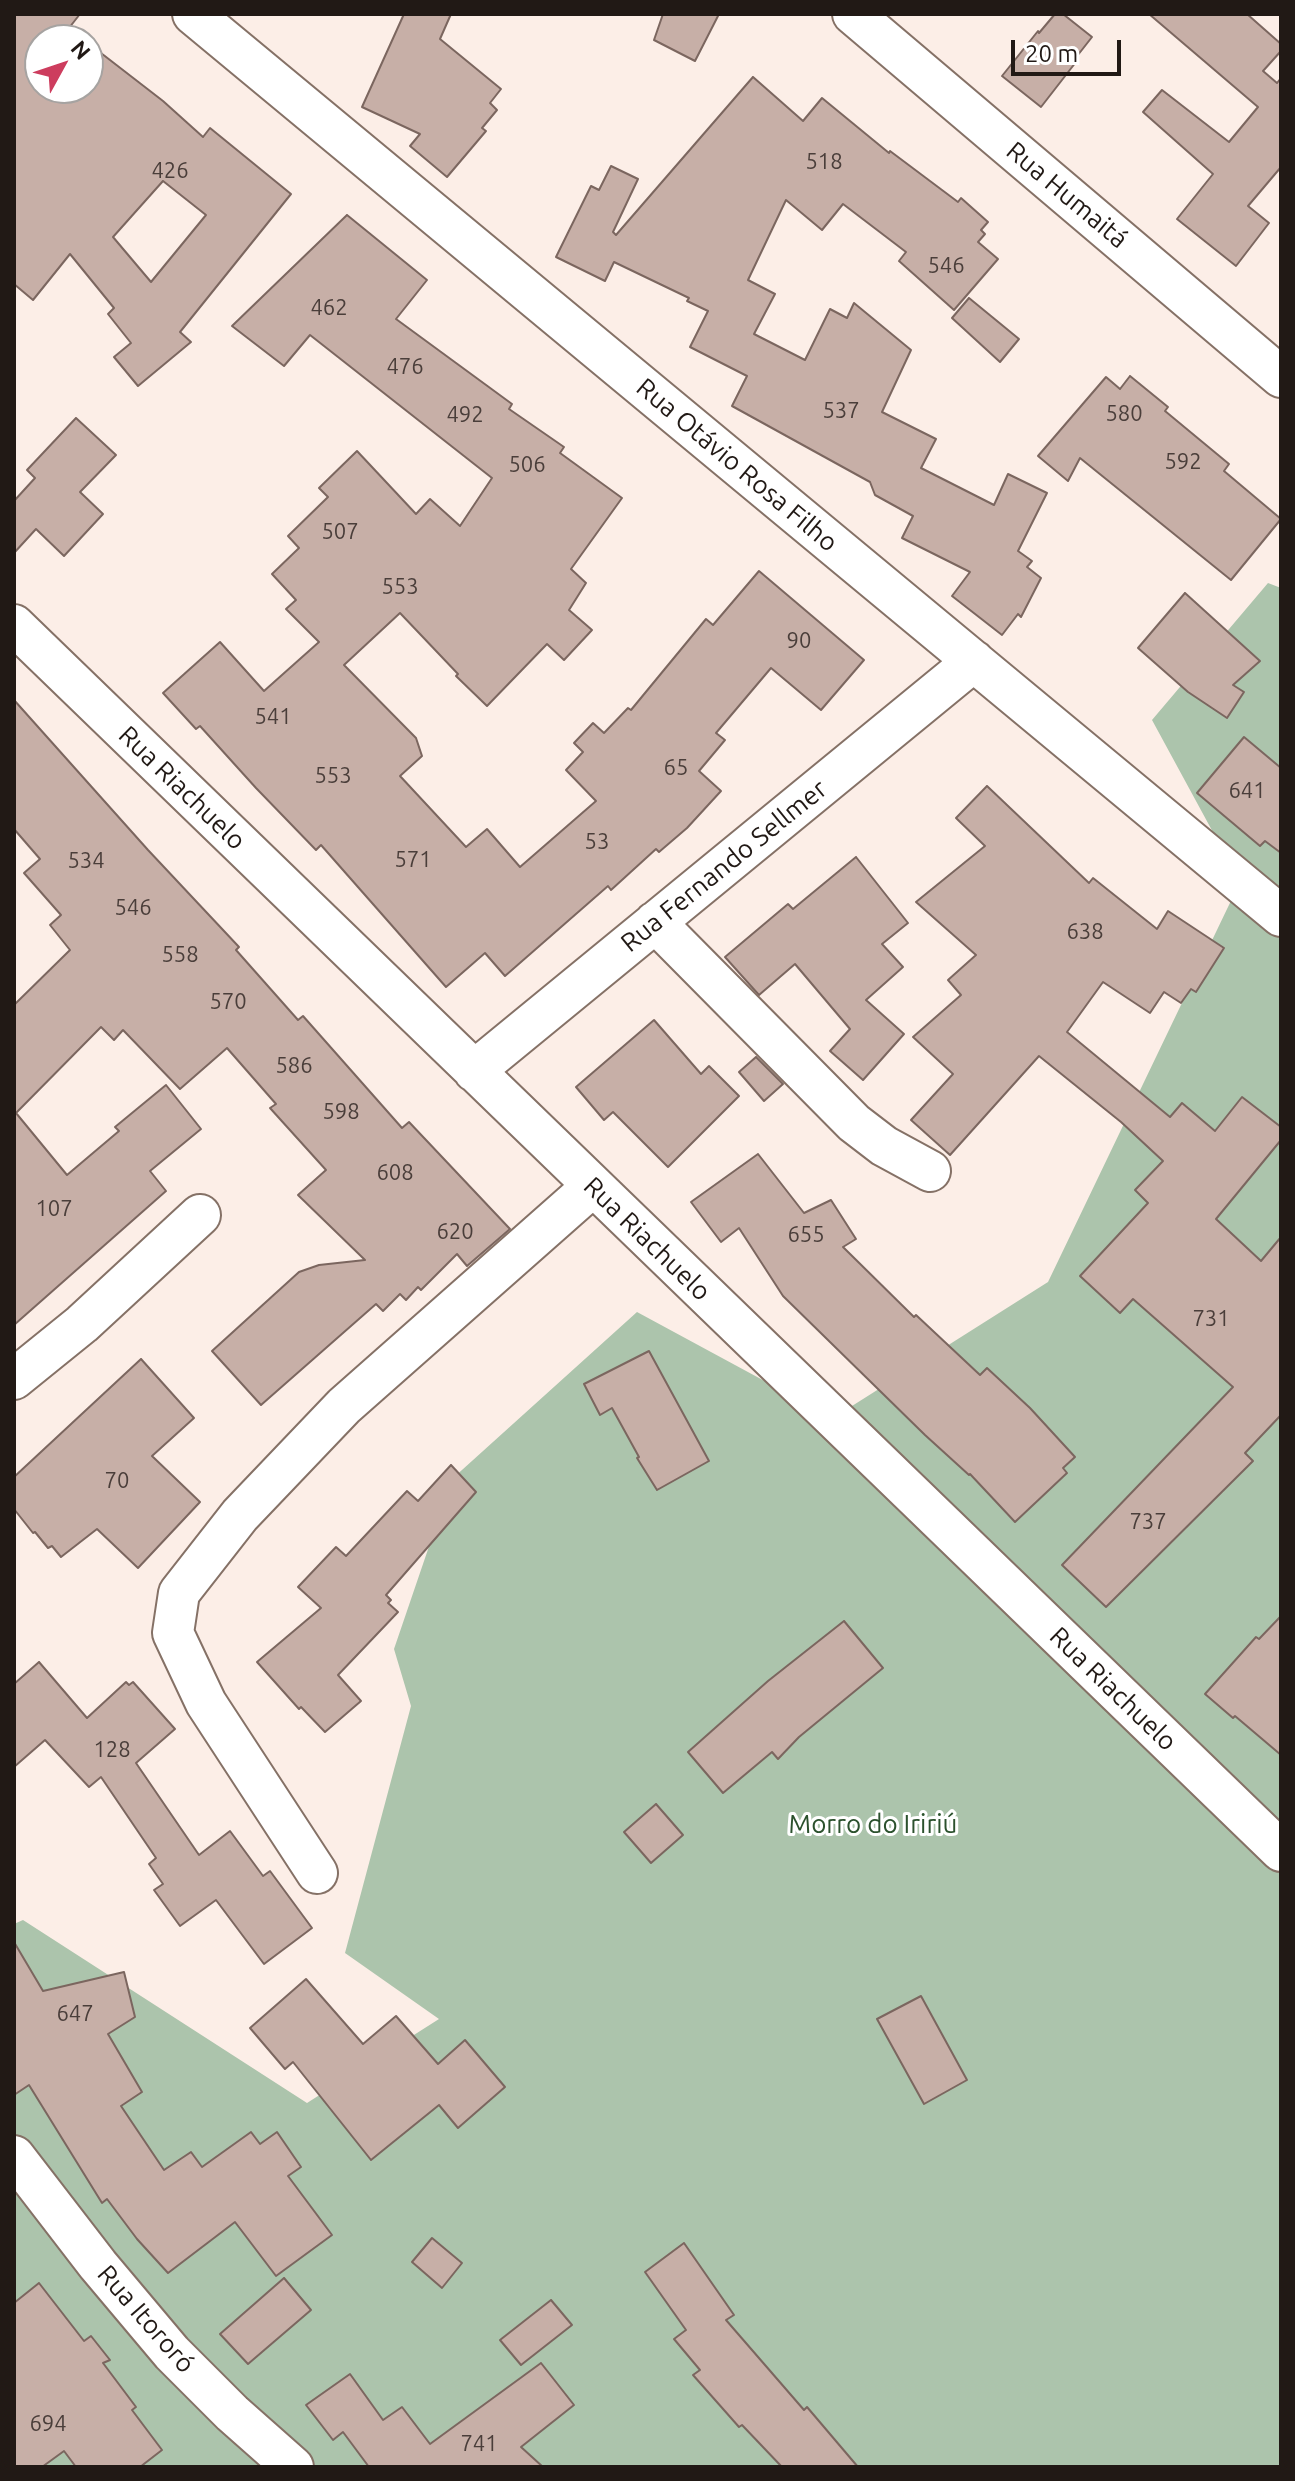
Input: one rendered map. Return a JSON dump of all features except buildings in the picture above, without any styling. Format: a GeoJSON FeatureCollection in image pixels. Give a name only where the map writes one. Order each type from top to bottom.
{"type":"FeatureCollection","features":[{"type":"Feature","properties":{"kind":"street","name":"Rua Otávio Rosa Filho"},"geometry":{"type":"LineString","coordinates":[[193,14],[1281,916]]}},
{"type":"Feature","properties":{"kind":"street","name":"Rua Humaitá"},"geometry":{"type":"LineString","coordinates":[[853,14],[1281,377]]}},
{"type":"Feature","properties":{"kind":"street","name":"Rua Riachuelo"},"geometry":{"type":"LineString","coordinates":[[14,626],[1281,1851]]}},
{"type":"Feature","properties":{"kind":"street","name":"Rua Fernando Sellmer"},"geometry":{"type":"LineString","coordinates":[[474,1071],[974,661]]}},
{"type":"Feature","properties":{"kind":"street"},"geometry":{"type":"LineString","coordinates":[[655,922],[854,1123],[884,1146],[930,1171]]}},
{"type":"Feature","properties":{"kind":"street"},"geometry":{"type":"LineString","coordinates":[[317,1873],[206,1703],[173,1633],[179,1593],[240,1515],[344,1406],[593,1186]]}},
{"type":"Feature","properties":{"kind":"street"},"geometry":{"type":"LineString","coordinates":[[14,1379],[82,1324],[200,1215]]}},
{"type":"Feature","properties":{"kind":"street","name":"Rua Itororó"},"geometry":{"type":"LineString","coordinates":[[14,2156],[98,2265],[172,2353],[232,2413],[293,2467]]}},
{"type":"Feature","properties":{"kind":"green space","name":"Morro do Iririú"},"geometry":{"type":"Polygon","coordinates":[[[1268,583],[1281,588],[1281,2467],[14,2467],[14,1924],[23,1920],[307,2103],[439,2019],[345,1953],[411,1706],[394,1649],[452,1479],[637,1312],[833,1418],[1048,1282],[1240,882],[1152,720],[1268,583]]]}}]}
